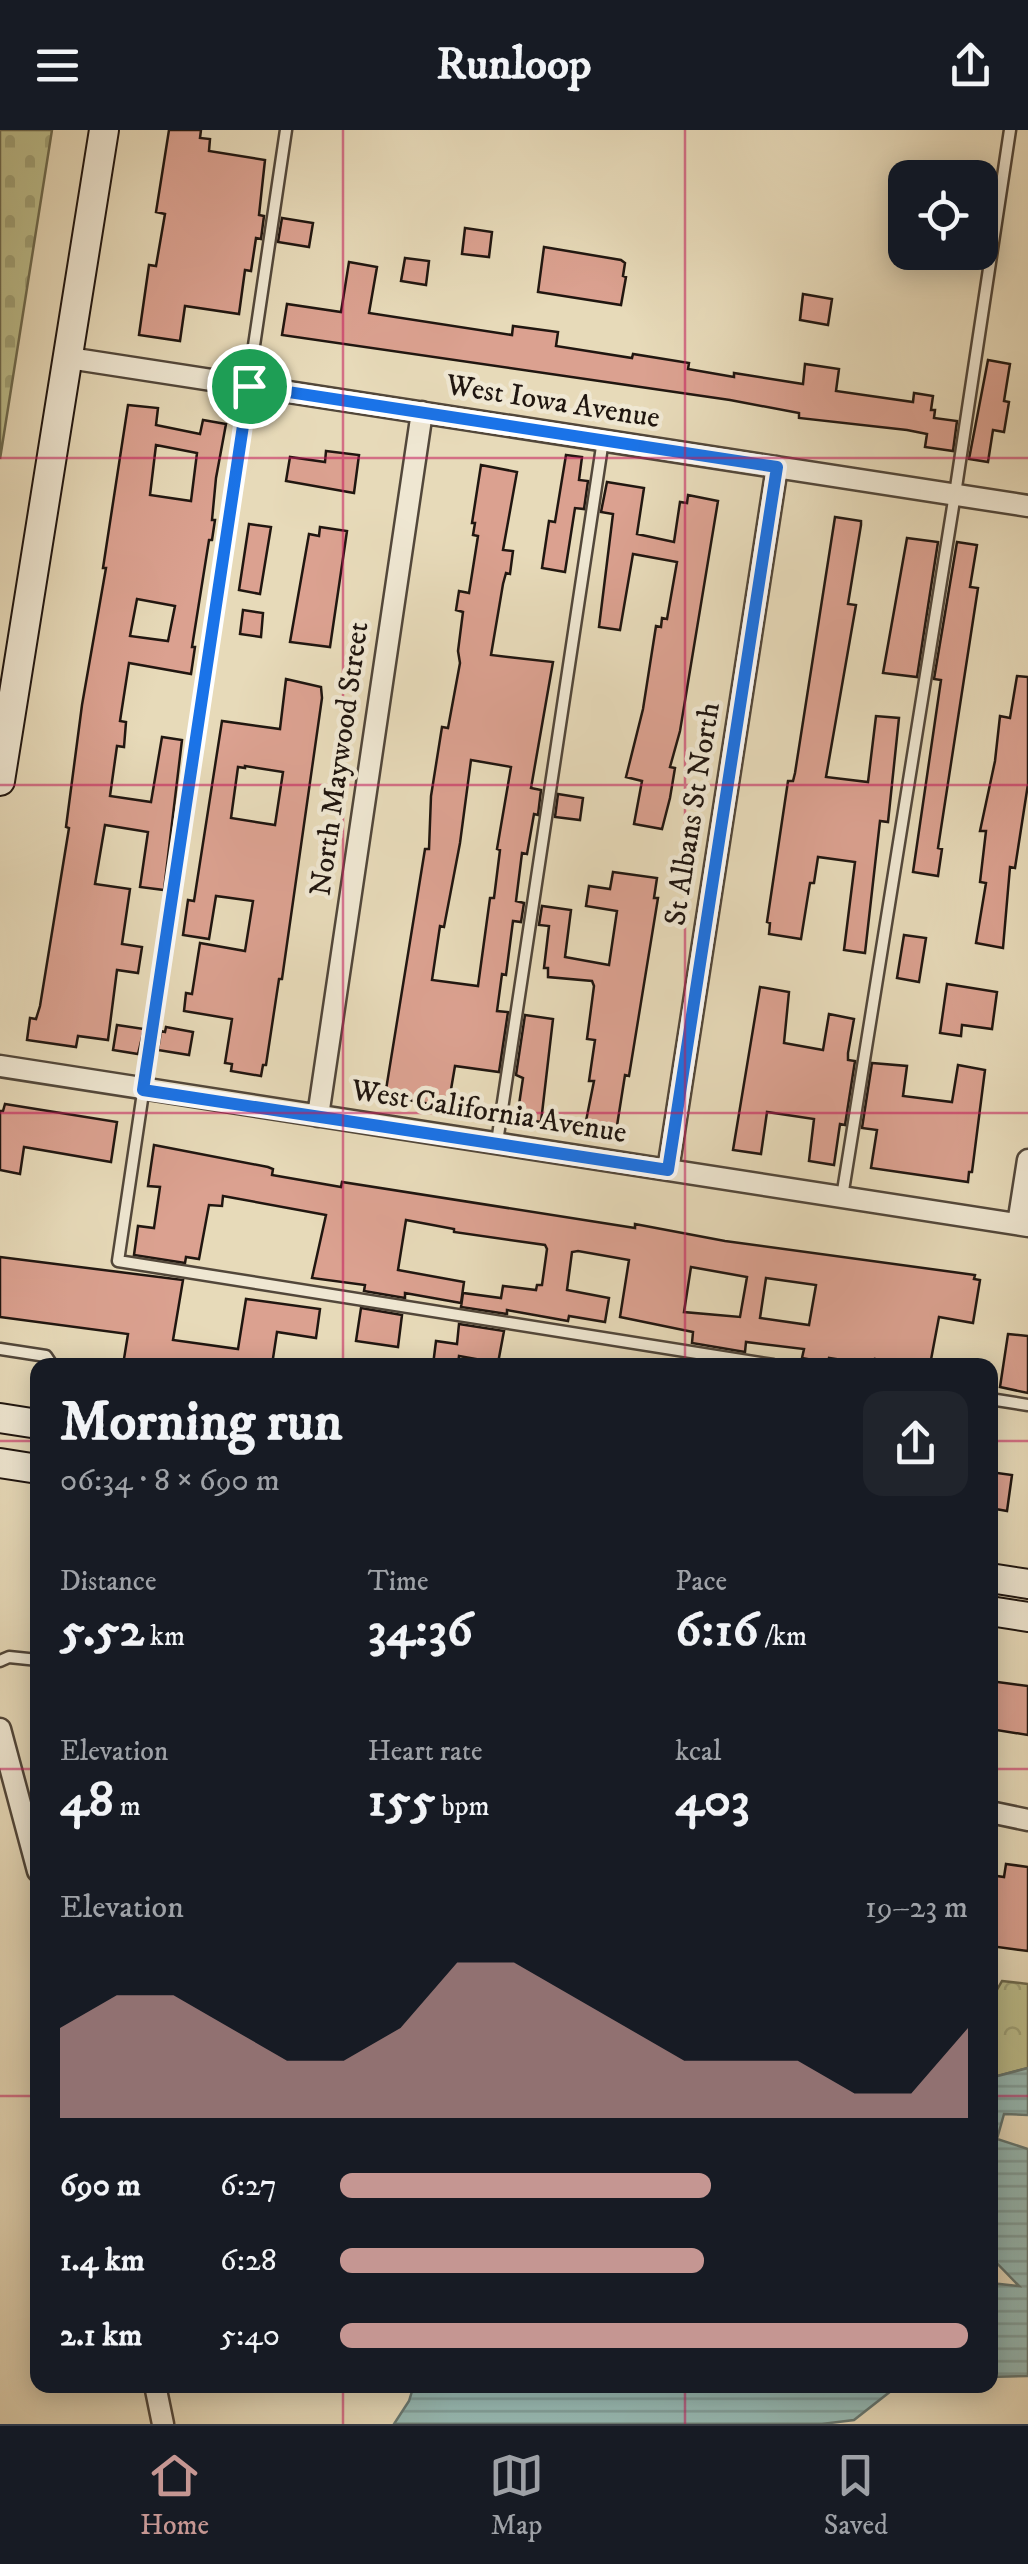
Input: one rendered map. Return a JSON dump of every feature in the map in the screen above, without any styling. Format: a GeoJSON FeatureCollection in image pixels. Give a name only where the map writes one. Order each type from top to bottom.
{"type":"FeatureCollection","features":[{"type":"Feature","properties":{"kind":"main road"},"geometry":{"type":"LineString","coordinates":[[0,781],[16,637],[69,358],[104,130]]}},
{"type":"Feature","properties":{"kind":"main road"},"geometry":{"type":"LineString","coordinates":[[0,1418],[30,1423]]}},
{"type":"Feature","properties":{"kind":"main road"},"geometry":{"type":"LineString","coordinates":[[0,1463],[30,1468]]}},
{"type":"Feature","properties":{"kind":"main road"},"geometry":{"type":"LineString","coordinates":[[998,1579],[1028,1584]]}},
{"type":"Feature","properties":{"kind":"main road"},"geometry":{"type":"LineString","coordinates":[[998,1612],[1028,1617]]}},
{"type":"Feature","properties":{"kind":"street","name":"West Iowa Avenue"},"geometry":{"type":"LineString","coordinates":[[69,358],[1028,506]]}},
{"type":"Feature","properties":{"kind":"street","name":"North Maywood Street"},"geometry":{"type":"LineString","coordinates":[[318,1116],[422,412]]}},
{"type":"Feature","properties":{"kind":"street","name":"St Albans St North"},"geometry":{"type":"LineString","coordinates":[[668,1170],[777,467]]}},
{"type":"Feature","properties":{"kind":"street","name":"West California Avenue"},"geometry":{"type":"LineString","coordinates":[[0,1066],[1023,1225]]}},
{"type":"Feature","properties":{"kind":"street"},"geometry":{"type":"LineString","coordinates":[[1023,1225],[1028,1160]]}},
{"type":"Feature","properties":{"kind":"street"},"geometry":{"type":"LineString","coordinates":[[0,1728],[30,1841]]}},
{"type":"Feature","properties":{"kind":"street"},"geometry":{"type":"LineString","coordinates":[[998,1814],[1028,1820]]}},
{"type":"Feature","properties":{"kind":"street"},"geometry":{"type":"LineString","coordinates":[[157,2393],[163,2424]]}},
{"type":"Feature","properties":{"kind":"lane"},"geometry":{"type":"LineString","coordinates":[[286,130],[118,1261],[730,1358]]}},
{"type":"Feature","properties":{"kind":"lane"},"geometry":{"type":"LineString","coordinates":[[842,1197],[1010,130]]}},
{"type":"Feature","properties":{"kind":"lane"},"geometry":{"type":"LineString","coordinates":[[496,1144],[603,440]]}},
{"type":"Feature","properties":{"kind":"lane"},"geometry":{"type":"LineString","coordinates":[[0,1349],[47,1358]]}},
{"type":"Feature","properties":{"kind":"lane"},"geometry":{"type":"LineString","coordinates":[[998,1400],[1028,1405]]}},
{"type":"Feature","properties":{"kind":"lane"},"geometry":{"type":"LineString","coordinates":[[0,1661],[9,1657],[30,1659]]}},
{"type":"Feature","properties":{"kind":"green space"},"geometry":{"type":"Polygon","coordinates":[[[0,130],[52,130],[0,459],[0,130]]]}},
{"type":"Feature","properties":{"kind":"green space"},"geometry":{"type":"Polygon","coordinates":[[[1002,1981],[1028,1984],[1028,2068],[998,2076],[998,1988],[1002,1981]]]}},
{"type":"Feature","properties":{"kind":"water"},"geometry":{"type":"Polygon","coordinates":[[[1028,2068],[1028,2115],[1004,2114],[998,2135],[998,2076],[1028,2068]]]}},
{"type":"Feature","properties":{"kind":"water"},"geometry":{"type":"Polygon","coordinates":[[[998,2139],[1028,2149],[1028,2376],[998,2377],[998,2284],[1019,2286],[998,2264],[998,2139]]]}},
{"type":"Feature","properties":{"kind":"water"},"geometry":{"type":"Polygon","coordinates":[[[412,2393],[888,2393],[854,2420],[822,2424],[394,2424],[412,2393]]]}},
{"type":"Feature","properties":{"kind":"building"},"geometry":{"type":"Polygon","coordinates":[[[169,130],[201,130],[200,138],[210,139],[209,151],[265,160],[259,215],[264,216],[261,239],[256,238],[251,271],[245,270],[239,314],[185,306],[180,341],[139,335],[149,265],[156,266],[165,214],[156,212],[169,130]]]}},
{"type":"Feature","properties":{"kind":"building"},"geometry":{"type":"Polygon","coordinates":[[[282,218],[313,223],[309,247],[278,242],[282,218]]]}},
{"type":"Feature","properties":{"kind":"building"},"geometry":{"type":"Polygon","coordinates":[[[465,228],[492,232],[489,257],[462,254],[465,228]]]}},
{"type":"Feature","properties":{"kind":"building"},"geometry":{"type":"Polygon","coordinates":[[[544,247],[625,263],[621,305],[538,292],[544,247]]]}},
{"type":"Feature","properties":{"kind":"building"},"geometry":{"type":"Polygon","coordinates":[[[405,258],[429,261],[426,285],[401,281],[405,258]]]}},
{"type":"Feature","properties":{"kind":"building"},"geometry":{"type":"Polygon","coordinates":[[[349,262],[377,267],[369,313],[512,335],[513,326],[558,332],[556,346],[689,363],[688,369],[734,377],[734,373],[803,384],[805,364],[839,369],[836,391],[913,402],[914,393],[933,396],[934,418],[957,421],[953,451],[925,447],[927,434],[907,430],[799,418],[799,413],[730,400],[282,335],[287,304],[341,312],[349,262]]]}},
{"type":"Feature","properties":{"kind":"building"},"geometry":{"type":"Polygon","coordinates":[[[803,294],[832,299],[828,325],[800,320],[803,294]]]}},
{"type":"Feature","properties":{"kind":"building"},"geometry":{"type":"Polygon","coordinates":[[[988,360],[1010,364],[1004,432],[993,430],[988,462],[969,459],[988,360]]]}},
{"type":"Feature","properties":{"kind":"building"},"geometry":{"type":"Polygon","coordinates":[[[128,405],[158,408],[156,425],[200,434],[203,420],[226,424],[191,674],[129,663],[120,721],[126,722],[124,747],[117,746],[110,796],[151,802],[162,737],[182,740],[164,890],[140,887],[148,832],[105,825],[95,884],[130,889],[122,944],[142,947],[138,973],[117,970],[108,1040],[78,1036],[76,1047],[27,1040],[30,1018],[36,1019],[40,1006],[69,828],[66,827],[128,405]],[[156,445],[150,495],[191,501],[197,453],[156,445]],[[137,599],[130,636],[168,641],[175,606],[137,599]]]}},
{"type":"Feature","properties":{"kind":"building"},"geometry":{"type":"Polygon","coordinates":[[[326,451],[359,455],[354,493],[286,481],[290,457],[325,462],[326,451]]]}},
{"type":"Feature","properties":{"kind":"building"},"geometry":{"type":"Polygon","coordinates":[[[566,455],[582,457],[579,480],[588,481],[584,509],[575,508],[565,572],[542,568],[549,521],[555,522],[566,455]]]}},
{"type":"Feature","properties":{"kind":"building"},"geometry":{"type":"Polygon","coordinates":[[[481,465],[517,472],[503,550],[513,551],[510,574],[506,573],[503,584],[491,655],[553,662],[531,788],[541,790],[538,815],[534,814],[527,854],[522,853],[516,901],[524,903],[521,922],[513,921],[497,1011],[508,1012],[499,1072],[455,1066],[448,1107],[385,1096],[425,849],[429,849],[431,796],[442,727],[448,728],[460,663],[463,612],[456,610],[459,591],[469,593],[478,536],[473,535],[481,465]],[[471,760],[460,843],[432,980],[478,986],[511,767],[471,760]]]}},
{"type":"Feature","properties":{"kind":"building"},"geometry":{"type":"Polygon","coordinates":[[[607,482],[644,488],[637,534],[674,542],[680,502],[687,503],[688,495],[718,501],[662,829],[634,824],[642,781],[626,777],[643,709],[656,626],[661,627],[662,618],[667,619],[677,562],[633,554],[620,630],[599,627],[613,514],[601,512],[607,482]]]}},
{"type":"Feature","properties":{"kind":"building"},"geometry":{"type":"Polygon","coordinates":[[[835,517],[861,521],[861,525],[848,604],[856,605],[826,777],[868,782],[876,716],[899,718],[888,822],[880,821],[865,953],[844,950],[855,862],[818,857],[801,939],[769,934],[767,922],[835,517]]]}},
{"type":"Feature","properties":{"kind":"building"},"geometry":{"type":"Polygon","coordinates":[[[249,524],[271,527],[260,594],[239,590],[249,524]]]}},
{"type":"Feature","properties":{"kind":"building"},"geometry":{"type":"Polygon","coordinates":[[[320,527],[347,531],[330,647],[290,642],[309,534],[319,536],[320,527]]]}},
{"type":"Feature","properties":{"kind":"building"},"geometry":{"type":"Polygon","coordinates":[[[907,538],[938,542],[917,677],[883,673],[907,538]]]}},
{"type":"Feature","properties":{"kind":"building"},"geometry":{"type":"Polygon","coordinates":[[[957,542],[977,545],[970,587],[978,588],[938,848],[942,849],[938,876],[913,872],[941,680],[934,679],[957,542]]]}},
{"type":"Feature","properties":{"kind":"building"},"geometry":{"type":"Polygon","coordinates":[[[243,610],[263,613],[261,637],[240,634],[243,610]]]}},
{"type":"Feature","properties":{"kind":"building"},"geometry":{"type":"Polygon","coordinates":[[[1017,676],[1028,677],[1028,784],[1015,868],[1010,867],[1003,948],[976,943],[986,883],[980,882],[986,831],[980,831],[1000,716],[1010,718],[1017,676]]]}},
{"type":"Feature","properties":{"kind":"building"},"geometry":{"type":"Polygon","coordinates":[[[286,679],[321,687],[282,979],[261,1076],[231,1071],[232,1064],[225,1063],[232,1019],[184,1011],[186,993],[192,994],[200,943],[245,951],[253,901],[216,896],[209,939],[183,935],[188,900],[194,901],[222,721],[280,729],[286,679]],[[238,767],[231,818],[275,825],[283,772],[238,767]]]}},
{"type":"Feature","properties":{"kind":"building"},"geometry":{"type":"Polygon","coordinates":[[[558,794],[583,798],[580,820],[555,817],[558,794]]]}},
{"type":"Feature","properties":{"kind":"building"},"geometry":{"type":"Polygon","coordinates":[[[613,872],[657,878],[654,898],[658,898],[616,1132],[585,1126],[594,1081],[589,1081],[595,1040],[587,1039],[594,986],[592,981],[548,977],[548,968],[544,968],[549,926],[539,925],[542,906],[571,910],[565,957],[609,965],[617,911],[586,906],[589,886],[610,889],[613,872]]]}},
{"type":"Feature","properties":{"kind":"building"},"geometry":{"type":"Polygon","coordinates":[[[904,935],[926,938],[919,982],[897,978],[904,935]]]}},
{"type":"Feature","properties":{"kind":"building"},"geometry":{"type":"Polygon","coordinates":[[[947,984],[997,992],[992,1029],[962,1025],[961,1036],[940,1033],[947,984]]]}},
{"type":"Feature","properties":{"kind":"building"},"geometry":{"type":"Polygon","coordinates":[[[760,987],[789,992],[784,1043],[823,1050],[829,1014],[854,1019],[848,1060],[855,1061],[834,1165],[809,1161],[814,1119],[767,1112],[761,1154],[733,1150],[760,987]]]}},
{"type":"Feature","properties":{"kind":"building"},"geometry":{"type":"Polygon","coordinates":[[[525,1015],[553,1019],[541,1122],[517,1118],[523,1078],[516,1075],[525,1015]]]}},
{"type":"Feature","properties":{"kind":"building"},"geometry":{"type":"Polygon","coordinates":[[[117,1025],[144,1029],[138,1054],[113,1050],[117,1025]]]}},
{"type":"Feature","properties":{"kind":"building"},"geometry":{"type":"Polygon","coordinates":[[[166,1027],[193,1032],[189,1055],[158,1050],[161,1031],[165,1032],[166,1027]]]}},
{"type":"Feature","properties":{"kind":"building"},"geometry":{"type":"Polygon","coordinates":[[[872,1063],[907,1066],[903,1096],[952,1102],[958,1065],[985,1070],[968,1182],[871,1168],[877,1130],[862,1128],[872,1063]]]}},
{"type":"Feature","properties":{"kind":"building"},"geometry":{"type":"Polygon","coordinates":[[[5,1104],[117,1122],[111,1162],[24,1147],[20,1174],[0,1170],[0,1111],[5,1104]]]}},
{"type":"Feature","properties":{"kind":"building"},"geometry":{"type":"Polygon","coordinates":[[[154,1145],[268,1167],[273,1169],[272,1175],[341,1187],[342,1182],[635,1228],[635,1224],[725,1241],[975,1275],[974,1279],[980,1280],[973,1323],[939,1317],[931,1358],[802,1358],[804,1349],[746,1342],[745,1352],[692,1343],[693,1332],[620,1317],[629,1260],[578,1251],[572,1252],[567,1290],[609,1298],[605,1322],[461,1307],[463,1293],[501,1298],[503,1286],[536,1290],[537,1285],[542,1285],[545,1245],[454,1232],[406,1220],[398,1270],[464,1282],[461,1303],[405,1293],[405,1298],[364,1291],[365,1285],[312,1278],[326,1215],[223,1196],[222,1206],[209,1205],[199,1259],[186,1257],[185,1263],[134,1255],[138,1226],[154,1228],[160,1187],[148,1186],[154,1145]],[[691,1267],[684,1312],[740,1317],[747,1277],[691,1267]],[[766,1278],[760,1318],[809,1325],[816,1285],[766,1278]]]}},
{"type":"Feature","properties":{"kind":"building"},"geometry":{"type":"Polygon","coordinates":[[[0,1257],[183,1280],[173,1340],[238,1349],[246,1299],[320,1309],[316,1338],[277,1332],[273,1358],[124,1358],[128,1334],[0,1317],[0,1257]]]}},
{"type":"Feature","properties":{"kind":"building"},"geometry":{"type":"Polygon","coordinates":[[[361,1308],[402,1315],[398,1347],[356,1341],[361,1308]]]}},
{"type":"Feature","properties":{"kind":"building"},"geometry":{"type":"Polygon","coordinates":[[[459,1324],[504,1331],[499,1358],[434,1358],[436,1341],[457,1344],[459,1324]]]}},
{"type":"Feature","properties":{"kind":"building"},"geometry":{"type":"Polygon","coordinates":[[[1008,1334],[1028,1336],[1028,1393],[1000,1387],[1008,1334]]]}},
{"type":"Feature","properties":{"kind":"building"},"geometry":{"type":"Polygon","coordinates":[[[998,1473],[1012,1475],[1007,1511],[998,1509],[998,1473]]]}},
{"type":"Feature","properties":{"kind":"building"},"geometry":{"type":"Polygon","coordinates":[[[998,1682],[1028,1686],[1028,1735],[998,1730],[998,1682]]]}},
{"type":"Feature","properties":{"kind":"building"},"geometry":{"type":"Polygon","coordinates":[[[1006,1864],[1028,1867],[1028,1951],[998,1947],[998,1876],[1004,1877],[1006,1864]]]}},
{"type":"Feature","properties":{"kind":"route"},"geometry":{"type":"LineString","coordinates":[[249,386],[777,467],[668,1170],[143,1090],[249,386]]}}]}
